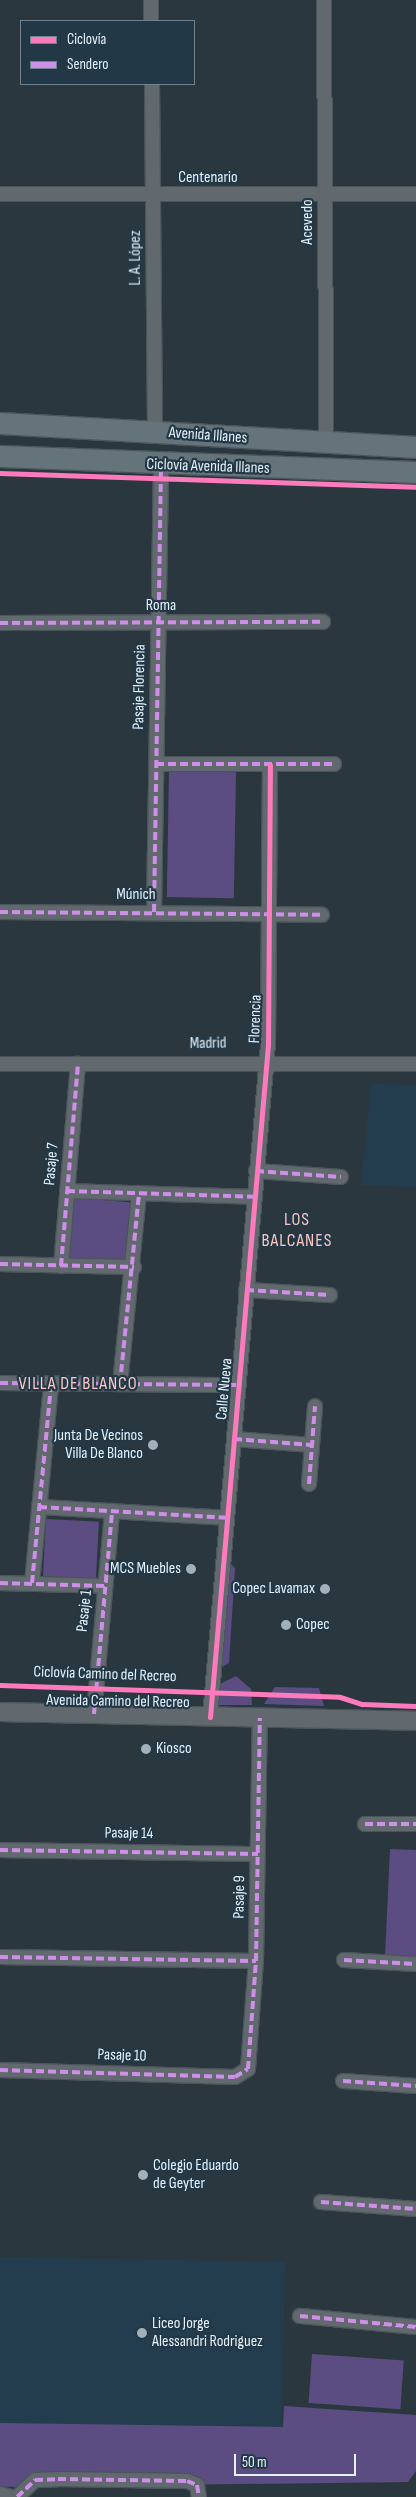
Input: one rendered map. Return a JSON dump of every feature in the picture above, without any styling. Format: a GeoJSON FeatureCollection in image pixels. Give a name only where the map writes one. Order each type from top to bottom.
{"type":"FeatureCollection","features":[{"type":"Feature","properties":{"kind":"main road","name":"Avenida Illanes"},"geometry":{"type":"LineString","coordinates":[[0,423],[326,444],[416,447]]}},
{"type":"Feature","properties":{"kind":"main road","name":"Avenida Illanes"},"geometry":{"type":"LineString","coordinates":[[0,456],[416,472]]}},
{"type":"Feature","properties":{"kind":"street"},"geometry":{"type":"LineString","coordinates":[[151,0],[151,20]]}},
{"type":"Feature","properties":{"kind":"street","name":"Acevedo"},"geometry":{"type":"LineString","coordinates":[[324,0],[326,444]]}},
{"type":"Feature","properties":{"kind":"street","name":"L. A. López"},"geometry":{"type":"LineString","coordinates":[[152,85],[155,432]]}},
{"type":"Feature","properties":{"kind":"street","name":"Centenario"},"geometry":{"type":"LineString","coordinates":[[0,194],[416,194]]}},
{"type":"Feature","properties":{"kind":"street","name":"Pasaje Florencia"},"geometry":{"type":"LineString","coordinates":[[154,912],[161,463]]}},
{"type":"Feature","properties":{"kind":"street","name":"Roma"},"geometry":{"type":"LineString","coordinates":[[0,623],[323,622]]}},
{"type":"Feature","properties":{"kind":"street"},"geometry":{"type":"LineString","coordinates":[[156,764],[334,764]]}},
{"type":"Feature","properties":{"kind":"street","name":"Florencia"},"geometry":{"type":"LineString","coordinates":[[265,1063],[271,913],[270,765]]}},
{"type":"Feature","properties":{"kind":"street","name":"Múnich"},"geometry":{"type":"LineString","coordinates":[[0,912],[271,913],[322,915]]}},
{"type":"Feature","properties":{"kind":"street","name":"Calle Nueva"},"geometry":{"type":"LineString","coordinates":[[210,1717],[265,1063]]}},
{"type":"Feature","properties":{"kind":"street","name":"Madrid"},"geometry":{"type":"LineString","coordinates":[[0,1064],[416,1064]]}},
{"type":"Feature","properties":{"kind":"street","name":"Pasaje 7"},"geometry":{"type":"LineString","coordinates":[[61,1266],[78,1064]]}},
{"type":"Feature","properties":{"kind":"street"},"geometry":{"type":"LineString","coordinates":[[256,1171],[341,1177]]}},
{"type":"Feature","properties":{"kind":"street"},"geometry":{"type":"LineString","coordinates":[[67,1191],[254,1197]]}},
{"type":"Feature","properties":{"kind":"street"},"geometry":{"type":"LineString","coordinates":[[120,1384],[134,1267],[140,1193]]}},
{"type":"Feature","properties":{"kind":"street"},"geometry":{"type":"LineString","coordinates":[[0,1264],[134,1267]]}},
{"type":"Feature","properties":{"kind":"street"},"geometry":{"type":"LineString","coordinates":[[246,1290],[330,1295]]}},
{"type":"Feature","properties":{"kind":"street"},"geometry":{"type":"LineString","coordinates":[[0,1384],[237,1384]]}},
{"type":"Feature","properties":{"kind":"street"},"geometry":{"type":"LineString","coordinates":[[32,1583],[51,1384]]}},
{"type":"Feature","properties":{"kind":"street"},"geometry":{"type":"LineString","coordinates":[[309,1484],[315,1406]]}},
{"type":"Feature","properties":{"kind":"street"},"geometry":{"type":"LineString","coordinates":[[234,1438],[312,1445]]}},
{"type":"Feature","properties":{"kind":"street"},"geometry":{"type":"LineString","coordinates":[[39,1507],[227,1518]]}},
{"type":"Feature","properties":{"kind":"street","name":"Pasaje 1"},"geometry":{"type":"LineString","coordinates":[[94,1714],[112,1511]]}},
{"type":"Feature","properties":{"kind":"street"},"geometry":{"type":"LineString","coordinates":[[0,1583],[105,1586]]}},
{"type":"Feature","properties":{"kind":"street","name":"Avenida Camino del Recreo"},"geometry":{"type":"LineString","coordinates":[[0,1712],[416,1721]]}},
{"type":"Feature","properties":{"kind":"street","name":"Pasaje 9"},"geometry":{"type":"LineString","coordinates":[[243,2074],[248,2069],[256,1961],[260,1718]]}},
{"type":"Feature","properties":{"kind":"street"},"geometry":{"type":"LineString","coordinates":[[365,1824],[416,1824]]}},
{"type":"Feature","properties":{"kind":"street","name":"Pasaje 14"},"geometry":{"type":"LineString","coordinates":[[0,1850],[258,1854]]}},
{"type":"Feature","properties":{"kind":"street"},"geometry":{"type":"LineString","coordinates":[[0,1957],[256,1961]]}},
{"type":"Feature","properties":{"kind":"street"},"geometry":{"type":"LineString","coordinates":[[344,1960],[416,1964]]}},
{"type":"Feature","properties":{"kind":"street","name":"Pasaje 10"},"geometry":{"type":"LineString","coordinates":[[0,2070],[243,2074]]}},
{"type":"Feature","properties":{"kind":"street"},"geometry":{"type":"LineString","coordinates":[[343,2081],[416,2086]]}},
{"type":"Feature","properties":{"kind":"street"},"geometry":{"type":"LineString","coordinates":[[321,2202],[416,2209]]}},
{"type":"Feature","properties":{"kind":"street"},"geometry":{"type":"LineString","coordinates":[[300,2316],[416,2327]]}},
{"type":"Feature","properties":{"kind":"street"},"geometry":{"type":"LineString","coordinates":[[17,2497],[35,2480],[198,2491]]}},
{"type":"Feature","properties":{"kind":"street"},"geometry":{"type":"LineString","coordinates":[[0,2494],[11,2497]]}},
{"type":"Feature","properties":{"kind":"shaded area"},"geometry":{"type":"Polygon","coordinates":[[[169,771],[236,772],[234,898],[167,897],[169,771]]]}},
{"type":"Feature","properties":{"kind":"shaded area"},"geometry":{"type":"Polygon","coordinates":[[[371,1084],[416,1085],[416,1187],[361,1185],[371,1084]]]}},
{"type":"Feature","properties":{"kind":"shaded area"},"geometry":{"type":"Polygon","coordinates":[[[70,1197],[132,1202],[126,1264],[65,1259],[70,1197]]]}},
{"type":"Feature","properties":{"kind":"shaded area"},"geometry":{"type":"Polygon","coordinates":[[[46,1519],[99,1522],[96,1579],[43,1576],[46,1519]]]}},
{"type":"Feature","properties":{"kind":"shaded area"},"geometry":{"type":"Polygon","coordinates":[[[226,1559],[235,1568],[229,1663],[217,1670],[226,1559]]]}},
{"type":"Feature","properties":{"kind":"shaded area"},"geometry":{"type":"Polygon","coordinates":[[[236,1676],[251,1689],[252,1705],[213,1705],[214,1687],[236,1676]]]}},
{"type":"Feature","properties":{"kind":"shaded area"},"geometry":{"type":"Polygon","coordinates":[[[275,1687],[319,1688],[324,1706],[264,1704],[275,1687]]]}},
{"type":"Feature","properties":{"kind":"shaded area"},"geometry":{"type":"Polygon","coordinates":[[[390,1849],[416,1850],[416,1958],[385,1957],[390,1849]]]}},
{"type":"Feature","properties":{"kind":"shaded area","name":"Liceo Jorge Alessandri Rodriguez"},"geometry":{"type":"Polygon","coordinates":[[[0,2257],[285,2262],[282,2428],[0,2423],[0,2257]]]}},
{"type":"Feature","properties":{"kind":"shaded area"},"geometry":{"type":"Polygon","coordinates":[[[312,2354],[404,2360],[400,2409],[309,2403],[312,2354]]]}},
{"type":"Feature","properties":{"kind":"shaded area"},"geometry":{"type":"Polygon","coordinates":[[[284,2406],[416,2415],[416,2471],[408,2482],[0,2487],[0,2423],[283,2427],[284,2406]]]}},
{"type":"Feature","properties":{"kind":"marked path"},"geometry":{"type":"LineString","coordinates":[[154,912],[161,463]]}},
{"type":"Feature","properties":{"kind":"marked path"},"geometry":{"type":"LineString","coordinates":[[0,623],[323,622]]}},
{"type":"Feature","properties":{"kind":"marked path"},"geometry":{"type":"LineString","coordinates":[[156,764],[334,764]]}},
{"type":"Feature","properties":{"kind":"marked path"},"geometry":{"type":"LineString","coordinates":[[0,912],[322,915]]}},
{"type":"Feature","properties":{"kind":"marked path"},"geometry":{"type":"LineString","coordinates":[[61,1266],[78,1064]]}},
{"type":"Feature","properties":{"kind":"marked path"},"geometry":{"type":"LineString","coordinates":[[256,1171],[341,1177]]}},
{"type":"Feature","properties":{"kind":"marked path"},"geometry":{"type":"LineString","coordinates":[[67,1191],[254,1197]]}},
{"type":"Feature","properties":{"kind":"marked path"},"geometry":{"type":"LineString","coordinates":[[120,1384],[139,1193]]}},
{"type":"Feature","properties":{"kind":"marked path"},"geometry":{"type":"LineString","coordinates":[[0,1264],[134,1267]]}},
{"type":"Feature","properties":{"kind":"marked path"},"geometry":{"type":"LineString","coordinates":[[246,1290],[330,1295]]}},
{"type":"Feature","properties":{"kind":"marked path"},"geometry":{"type":"LineString","coordinates":[[0,1383],[237,1385]]}},
{"type":"Feature","properties":{"kind":"marked path"},"geometry":{"type":"LineString","coordinates":[[32,1583],[51,1384]]}},
{"type":"Feature","properties":{"kind":"marked path"},"geometry":{"type":"LineString","coordinates":[[309,1484],[315,1406]]}},
{"type":"Feature","properties":{"kind":"marked path"},"geometry":{"type":"LineString","coordinates":[[234,1439],[312,1445]]}},
{"type":"Feature","properties":{"kind":"marked path"},"geometry":{"type":"LineString","coordinates":[[39,1507],[227,1518]]}},
{"type":"Feature","properties":{"kind":"marked path"},"geometry":{"type":"LineString","coordinates":[[94,1714],[112,1511]]}},
{"type":"Feature","properties":{"kind":"marked path"},"geometry":{"type":"LineString","coordinates":[[0,1583],[105,1586]]}},
{"type":"Feature","properties":{"kind":"marked path"},"geometry":{"type":"LineString","coordinates":[[0,2070],[235,2077],[248,2069],[256,1961],[260,1718]]}},
{"type":"Feature","properties":{"kind":"marked path"},"geometry":{"type":"LineString","coordinates":[[365,1824],[416,1824]]}},
{"type":"Feature","properties":{"kind":"marked path"},"geometry":{"type":"LineString","coordinates":[[0,1850],[258,1854]]}},
{"type":"Feature","properties":{"kind":"marked path"},"geometry":{"type":"LineString","coordinates":[[0,1957],[256,1961]]}},
{"type":"Feature","properties":{"kind":"marked path"},"geometry":{"type":"LineString","coordinates":[[344,1960],[416,1964]]}},
{"type":"Feature","properties":{"kind":"marked path"},"geometry":{"type":"LineString","coordinates":[[343,2081],[416,2086]]}},
{"type":"Feature","properties":{"kind":"marked path"},"geometry":{"type":"LineString","coordinates":[[321,2202],[416,2209]]}},
{"type":"Feature","properties":{"kind":"marked path"},"geometry":{"type":"LineString","coordinates":[[300,2316],[416,2327]]}},
{"type":"Feature","properties":{"kind":"marked path"},"geometry":{"type":"LineString","coordinates":[[17,2497],[35,2480],[58,2479],[187,2481],[197,2485],[199,2497]]}},
{"type":"Feature","properties":{"kind":"cycle path","name":"Ciclovía Avenida Illanes"},"geometry":{"type":"LineString","coordinates":[[0,473],[416,487]]}},
{"type":"Feature","properties":{"kind":"cycle path"},"geometry":{"type":"LineString","coordinates":[[210,1717],[268,1044],[270,765]]}},
{"type":"Feature","properties":{"kind":"cycle path","name":"Ciclovía Camino del Recreo"},"geometry":{"type":"LineString","coordinates":[[0,1685],[340,1697],[362,1704],[416,1706]]}},
{"type":"Feature","properties":{"kind":"place","name":"Junta De Vecinos Villa De Blanco"},"geometry":{"type":"Point","coordinates":[153,1445]}},
{"type":"Feature","properties":{"kind":"place","name":"MCS Muebles"},"geometry":{"type":"Point","coordinates":[191,1569]}},
{"type":"Feature","properties":{"kind":"place","name":"Copec Lavamax"},"geometry":{"type":"Point","coordinates":[325,1589]}},
{"type":"Feature","properties":{"kind":"place","name":"Copec"},"geometry":{"type":"Point","coordinates":[286,1625]}},
{"type":"Feature","properties":{"kind":"place","name":"Kiosco"},"geometry":{"type":"Point","coordinates":[146,1749]}},
{"type":"Feature","properties":{"kind":"place","name":"Colegio Eduardo de Geyter"},"geometry":{"type":"Point","coordinates":[143,2175]}},
{"type":"Feature","properties":{"kind":"place","name":"Liceo Jorge Alessandri Rodriguez"},"geometry":{"type":"Point","coordinates":[142,2333]}},
{"type":"Feature","properties":{"kind":"district","name":"LOS BALCANES"},"geometry":{"type":"Point","coordinates":[297,1231]}},
{"type":"Feature","properties":{"kind":"district","name":"VILLA DE BLANCO"},"geometry":{"type":"Point","coordinates":[78,1384]}}]}
